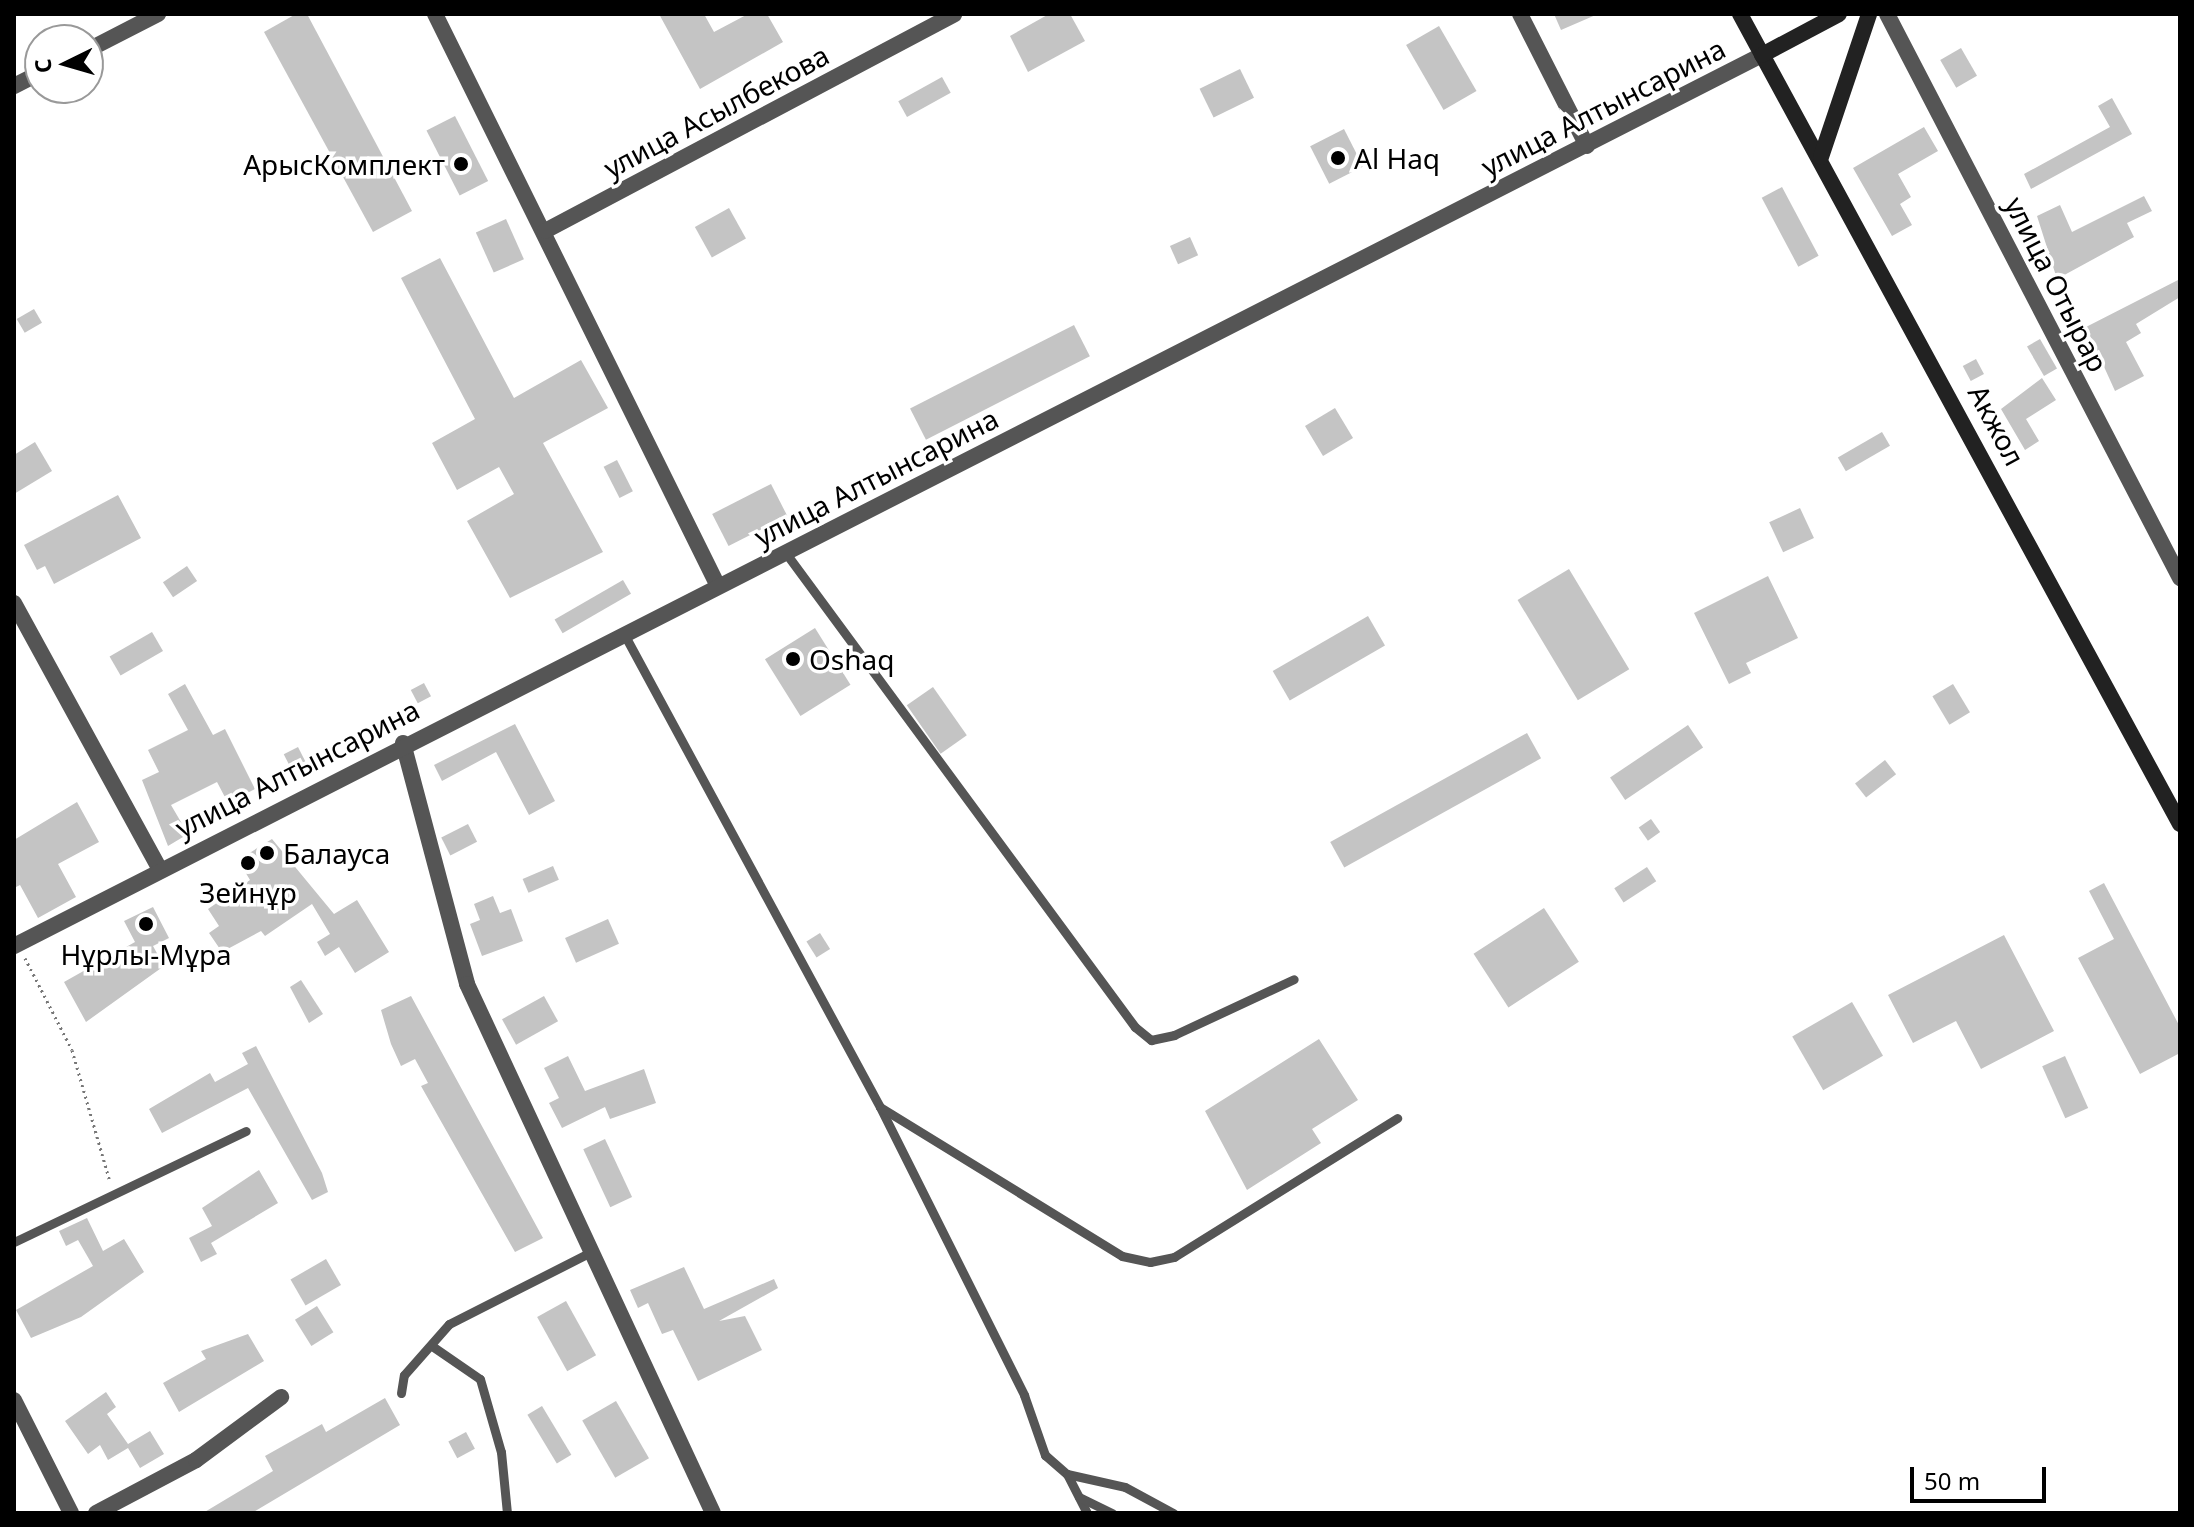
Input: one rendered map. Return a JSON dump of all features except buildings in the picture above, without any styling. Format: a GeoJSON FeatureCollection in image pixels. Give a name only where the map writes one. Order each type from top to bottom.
{"type":"FeatureCollection","features":[{"type":"Feature","properties":{"kind":"main road","name":"Акжол"},"geometry":{"type":"LineString","coordinates":[[1740,14],[1821,157],[2180,824]]}},
{"type":"Feature","properties":{"kind":"main road"},"geometry":{"type":"LineString","coordinates":[[1762,55],[1839,14]]}},
{"type":"Feature","properties":{"kind":"main road"},"geometry":{"type":"LineString","coordinates":[[1821,157],[1869,14]]}},
{"type":"Feature","properties":{"kind":"street"},"geometry":{"type":"LineString","coordinates":[[104,42],[158,14]]}},
{"type":"Feature","properties":{"kind":"street"},"geometry":{"type":"LineString","coordinates":[[435,14],[718,586]]}},
{"type":"Feature","properties":{"kind":"street","name":"улица Асылбекова"},"geometry":{"type":"LineString","coordinates":[[545,231],[954,14]]}},
{"type":"Feature","properties":{"kind":"street"},"geometry":{"type":"LineString","coordinates":[[1520,14],[1587,146]]}},
{"type":"Feature","properties":{"kind":"street","name":"улица Отырар"},"geometry":{"type":"LineString","coordinates":[[1887,14],[2180,578]]}},
{"type":"Feature","properties":{"kind":"street","name":"улица Алтынсарина"},"geometry":{"type":"LineString","coordinates":[[16,945],[403,743],[1762,55]]}},
{"type":"Feature","properties":{"kind":"street"},"geometry":{"type":"LineString","coordinates":[[14,603],[159,868]]}},
{"type":"Feature","properties":{"kind":"street"},"geometry":{"type":"LineString","coordinates":[[403,743],[467,984],[713,1513]]}},
{"type":"Feature","properties":{"kind":"street"},"geometry":{"type":"LineString","coordinates":[[96,1513],[196,1460],[281,1397]]}},
{"type":"Feature","properties":{"kind":"street"},"geometry":{"type":"LineString","coordinates":[[14,1400],[71,1513]]}},
{"type":"Feature","properties":{"kind":"lane"},"geometry":{"type":"LineString","coordinates":[[785,552],[1135,1027],[1151,1040],[1174,1035],[1294,979]]}},
{"type":"Feature","properties":{"kind":"lane"},"geometry":{"type":"LineString","coordinates":[[623,633],[880,1107],[1024,1395],[1045,1455],[1067,1474],[1087,1513]]}},
{"type":"Feature","properties":{"kind":"lane"},"geometry":{"type":"LineString","coordinates":[[880,1107],[1122,1256],[1150,1262],[1174,1257],[1397,1118]]}},
{"type":"Feature","properties":{"kind":"lane"},"geometry":{"type":"LineString","coordinates":[[14,1242],[246,1131]]}},
{"type":"Feature","properties":{"kind":"lane"},"geometry":{"type":"LineString","coordinates":[[401,1393],[404,1375],[449,1324],[591,1252]]}},
{"type":"Feature","properties":{"kind":"lane"},"geometry":{"type":"LineString","coordinates":[[432,1346],[480,1379],[501,1452],[507,1513]]}},
{"type":"Feature","properties":{"kind":"lane"},"geometry":{"type":"LineString","coordinates":[[1067,1474],[1125,1487],[1173,1513]]}},
{"type":"Feature","properties":{"kind":"lane"},"geometry":{"type":"LineString","coordinates":[[1078,1496],[1112,1513]]}},
{"type":"Feature","properties":{"kind":"path"},"geometry":{"type":"LineString","coordinates":[[16,945],[72,1050],[115,1194]]}},
{"type":"Feature","properties":{"kind":"place","name":"Al Haq"},"geometry":{"type":"Point","coordinates":[1338,158]}},
{"type":"Feature","properties":{"kind":"place","name":"АрысКомплект"},"geometry":{"type":"Point","coordinates":[461,164]}},
{"type":"Feature","properties":{"kind":"place","name":"Oshaq"},"geometry":{"type":"Point","coordinates":[793,659]}},
{"type":"Feature","properties":{"kind":"place","name":"Балауса"},"geometry":{"type":"Point","coordinates":[267,853]}},
{"type":"Feature","properties":{"kind":"place","name":"Зейнұр"},"geometry":{"type":"Point","coordinates":[248,863]}},
{"type":"Feature","properties":{"kind":"place","name":"Нұрлы-Мұра"},"geometry":{"type":"Point","coordinates":[146,924]}}]}
